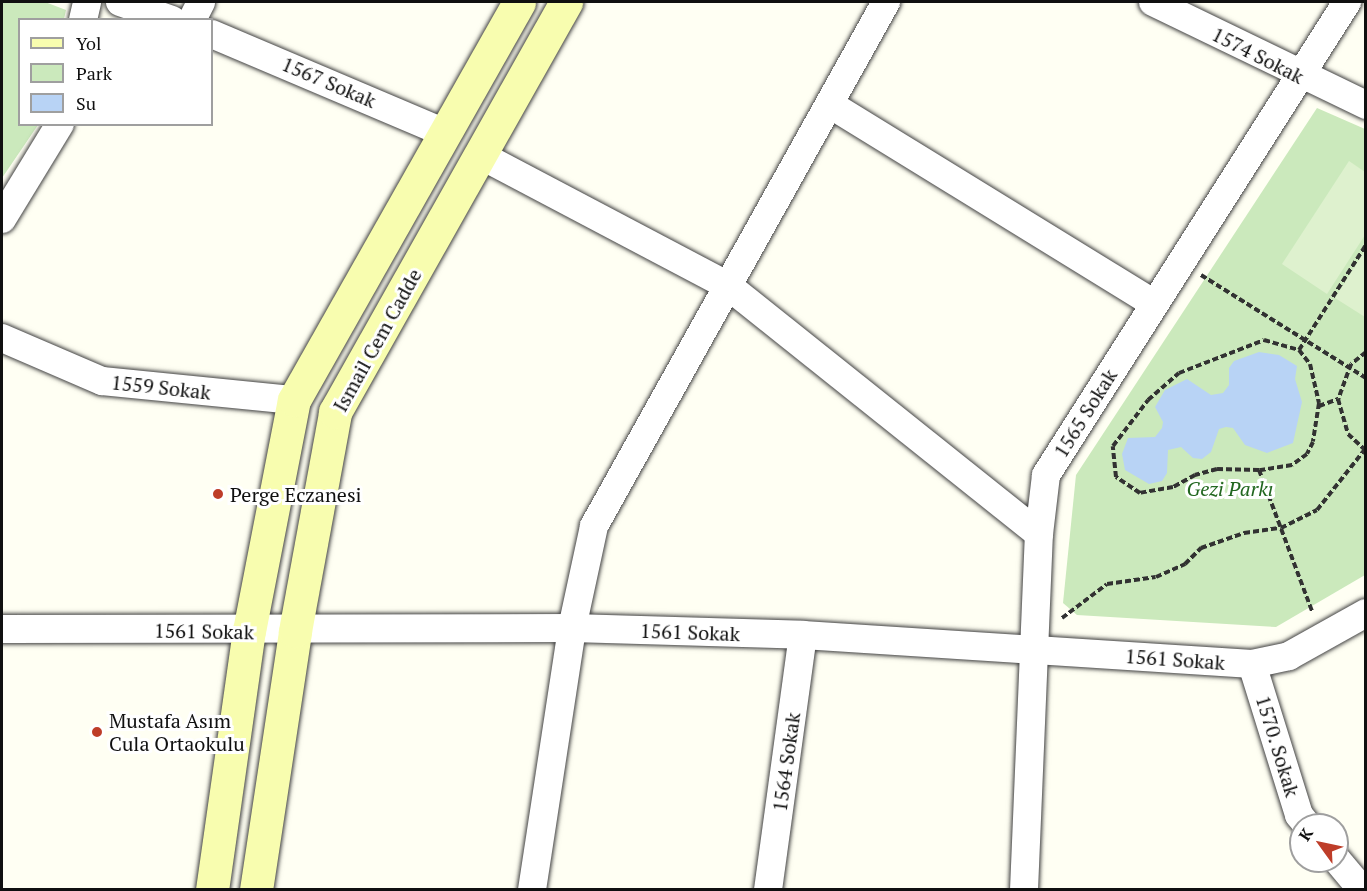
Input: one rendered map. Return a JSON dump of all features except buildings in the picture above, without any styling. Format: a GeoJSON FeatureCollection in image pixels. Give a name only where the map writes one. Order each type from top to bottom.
{"type":"FeatureCollection","features":[{"type":"Feature","properties":{"kind":"main road"},"geometry":{"type":"LineString","coordinates":[[212,890],[249,631],[294,400],[519,2]]}},
{"type":"Feature","properties":{"kind":"main road","name":"Ismail Cem Cadde"},"geometry":{"type":"LineString","coordinates":[[256,890],[295,631],[335,412],[566,2]]}},
{"type":"Feature","properties":{"kind":"street"},"geometry":{"type":"LineString","coordinates":[[84,18],[87,2]]}},
{"type":"Feature","properties":{"kind":"street"},"geometry":{"type":"LineString","coordinates":[[120,2],[166,18]]}},
{"type":"Feature","properties":{"kind":"street"},"geometry":{"type":"LineString","coordinates":[[193,18],[201,2]]}},
{"type":"Feature","properties":{"kind":"street"},"geometry":{"type":"LineString","coordinates":[[532,890],[572,628],[594,526],[727,285],[831,105],[886,2]]}},
{"type":"Feature","properties":{"kind":"street","name":"1574 Sokak"},"geometry":{"type":"LineString","coordinates":[[1153,2],[1300,76],[1365,105]]}},
{"type":"Feature","properties":{"kind":"street","name":"1565 Sokak"},"geometry":{"type":"LineString","coordinates":[[1024,890],[1026,779],[1036,650],[1039,534],[1046,475],[1347,2]]}},
{"type":"Feature","properties":{"kind":"street","name":"1567 Sokak"},"geometry":{"type":"LineString","coordinates":[[213,34],[445,133]]}},
{"type":"Feature","properties":{"kind":"street"},"geometry":{"type":"LineString","coordinates":[[831,105],[1154,304]]}},
{"type":"Feature","properties":{"kind":"street"},"geometry":{"type":"LineString","coordinates":[[2,219],[59,126]]}},
{"type":"Feature","properties":{"kind":"street"},"geometry":{"type":"LineString","coordinates":[[480,155],[727,285],[1039,534]]}},
{"type":"Feature","properties":{"kind":"street","name":"1559 Sokak"},"geometry":{"type":"LineString","coordinates":[[2,338],[102,381],[294,400]]}},
{"type":"Feature","properties":{"kind":"street","name":"1561 Sokak"},"geometry":{"type":"LineString","coordinates":[[2,629],[295,631],[572,628],[803,635],[1252,664],[1288,656],[1365,613]]}},
{"type":"Feature","properties":{"kind":"street","name":"1564 Sokak"},"geometry":{"type":"LineString","coordinates":[[768,890],[803,635]]}},
{"type":"Feature","properties":{"kind":"street","name":"1570. Sokak"},"geometry":{"type":"LineString","coordinates":[[1252,664],[1298,813]]}},
{"type":"Feature","properties":{"kind":"street"},"geometry":{"type":"LineString","coordinates":[[1348,873],[1362,890]]}},
{"type":"Feature","properties":{"kind":"path"},"geometry":{"type":"LineString","coordinates":[[1299,350],[1365,245]]}},
{"type":"Feature","properties":{"kind":"path"},"geometry":{"type":"LineString","coordinates":[[1199,273],[1365,378]]}},
{"type":"Feature","properties":{"kind":"path"},"geometry":{"type":"LineString","coordinates":[[1264,340],[1299,350],[1310,364],[1319,406],[1313,442],[1302,460],[1281,468],[1217,469],[1163,490],[1140,493],[1116,477],[1113,446],[1148,400],[1179,373],[1264,340]]}},
{"type":"Feature","properties":{"kind":"path"},"geometry":{"type":"LineString","coordinates":[[1061,619],[1107,584],[1156,577],[1185,564],[1201,548],[1219,541],[1281,528],[1317,510],[1365,450],[1348,434],[1338,399],[1349,368],[1365,352]]}},
{"type":"Feature","properties":{"kind":"path"},"geometry":{"type":"LineString","coordinates":[[1319,406],[1338,399]]}},
{"type":"Feature","properties":{"kind":"path"},"geometry":{"type":"LineString","coordinates":[[1259,470],[1312,611]]}},
{"type":"Feature","properties":{"kind":"green space"},"geometry":{"type":"Polygon","coordinates":[[[2,2],[45,2],[66,10],[64,18],[18,18],[18,126],[37,126],[2,178],[2,2]]]}},
{"type":"Feature","properties":{"kind":"green space","name":"Gezi Parkı"},"geometry":{"type":"Polygon","coordinates":[[[1317,108],[1365,129],[1365,575],[1276,627],[1077,615],[1063,603],[1076,475],[1317,108]]]}},
{"type":"Feature","properties":{"kind":"green space"},"geometry":{"type":"Polygon","coordinates":[[[1349,161],[1365,172],[1365,235],[1327,294],[1282,264],[1349,161]]]}},
{"type":"Feature","properties":{"kind":"green space"},"geometry":{"type":"Polygon","coordinates":[[[1365,250],[1365,317],[1335,298],[1365,250]]]}},
{"type":"Feature","properties":{"kind":"water"},"geometry":{"type":"Polygon","coordinates":[[[1259,352],[1279,355],[1297,366],[1295,379],[1302,402],[1293,443],[1267,453],[1245,445],[1233,428],[1226,427],[1219,429],[1211,452],[1202,459],[1193,458],[1181,447],[1168,450],[1167,473],[1162,481],[1149,484],[1125,470],[1122,454],[1128,438],[1155,437],[1162,428],[1163,422],[1155,407],[1165,390],[1187,379],[1211,395],[1223,393],[1229,385],[1229,368],[1234,361],[1259,352]]]}},
{"type":"Feature","properties":{"kind":"place","name":"Perge Eczanesi"},"geometry":{"type":"Point","coordinates":[218,494]}},
{"type":"Feature","properties":{"kind":"place","name":"Mustafa Asım Cula Ortaokulu"},"geometry":{"type":"Point","coordinates":[97,732]}}]}
